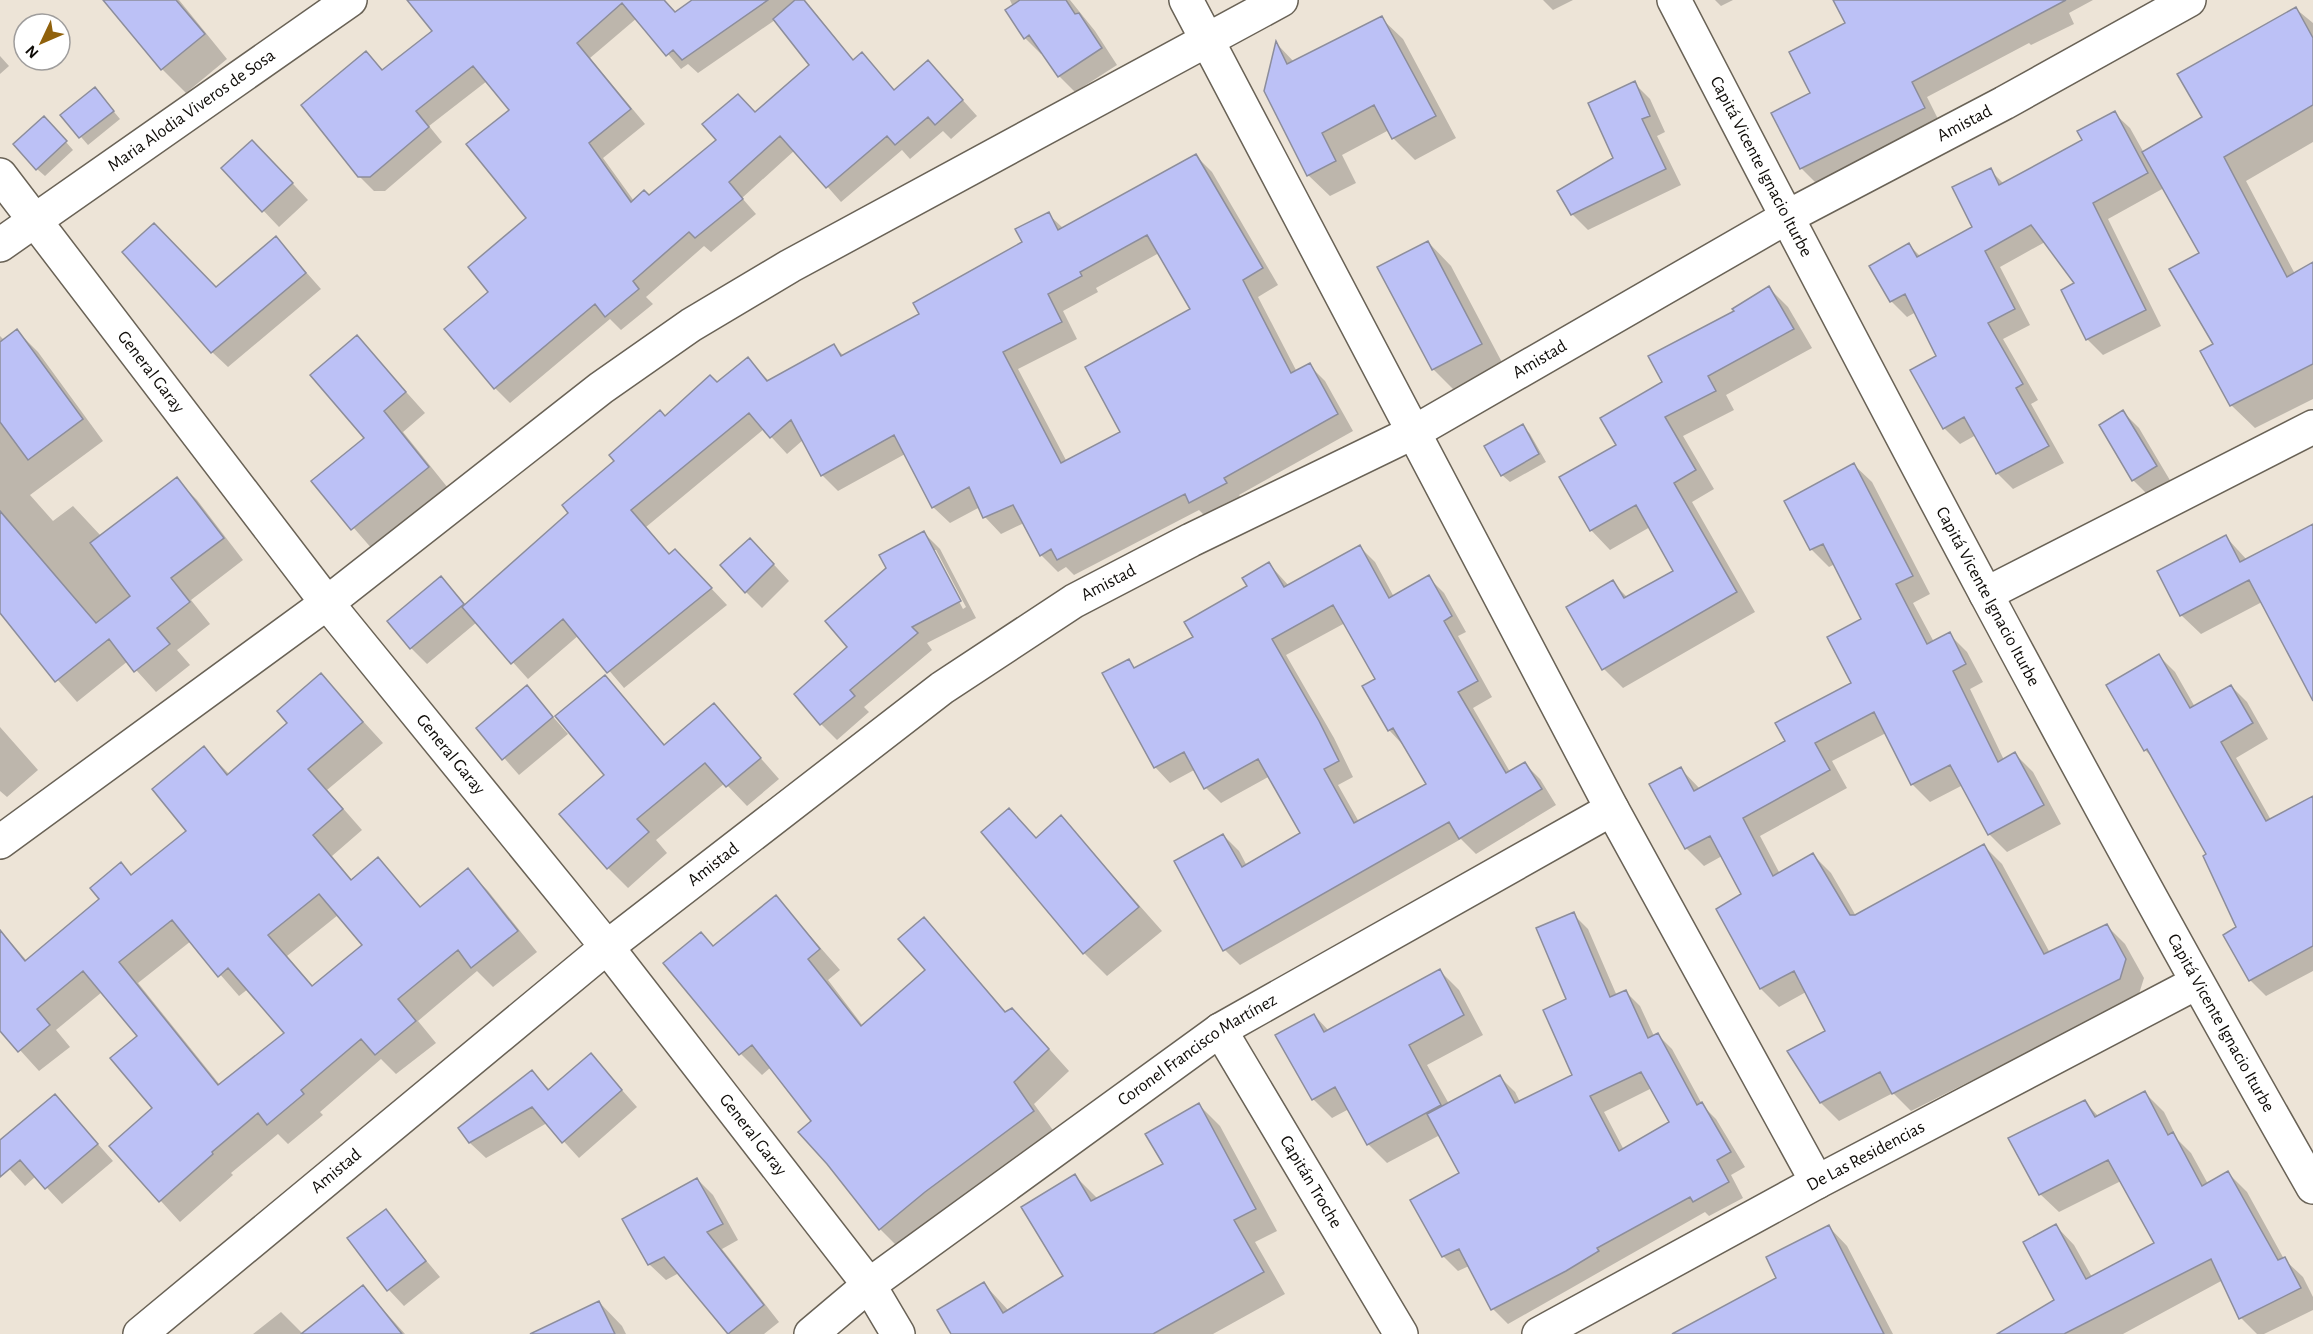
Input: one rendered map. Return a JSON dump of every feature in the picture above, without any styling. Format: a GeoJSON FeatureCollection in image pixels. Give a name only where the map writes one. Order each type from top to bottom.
{"type":"FeatureCollection","features":[{"type":"Feature","properties":{"kind":"street","name":"Maria Alodia Viveros de Sosa"},"geometry":{"type":"LineString","coordinates":[[0,245],[350,0]]}},
{"type":"Feature","properties":{"kind":"street"},"geometry":{"type":"LineString","coordinates":[[1186,0],[1416,431],[1612,809],[1817,1182]]}},
{"type":"Feature","properties":{"kind":"street"},"geometry":{"type":"LineString","coordinates":[[0,842],[327,603],[601,388],[692,325],[790,266],[1281,0]]}},
{"type":"Feature","properties":{"kind":"street","name":"Capitá Vicente Ignacio Iturbe"},"geometry":{"type":"LineString","coordinates":[[1674,0],[1986,594],[2196,983],[2313,1187]]}},
{"type":"Feature","properties":{"kind":"street","name":"Amistad"},"geometry":{"type":"LineString","coordinates":[[140,1334],[607,947],[942,687],[1074,601],[1191,540],[1416,431],[1787,218],[2004,103],[2189,0]]}},
{"type":"Feature","properties":{"kind":"street","name":"General Garay"},"geometry":{"type":"LineString","coordinates":[[0,176],[327,603],[607,947],[869,1285],[898,1334]]}},
{"type":"Feature","properties":{"kind":"street"},"geometry":{"type":"LineString","coordinates":[[1986,594],[2313,427]]}},
{"type":"Feature","properties":{"kind":"street","name":"Coronel Francisco Martínez"},"geometry":{"type":"LineString","coordinates":[[811,1334],[869,1285],[1220,1030],[1612,809]]}},
{"type":"Feature","properties":{"kind":"street","name":"De Las Residencias"},"geometry":{"type":"LineString","coordinates":[[1539,1334],[1817,1182],[2196,983]]}},
{"type":"Feature","properties":{"kind":"street","name":"Capitán Troche"},"geometry":{"type":"LineString","coordinates":[[1220,1030],[1401,1334]]}},
{"type":"Feature","properties":{"kind":"building"},"geometry":{"type":"Polygon","coordinates":[[[103,0],[176,0],[205,34],[161,70],[103,0]]]}},
{"type":"Feature","properties":{"kind":"building"},"geometry":{"type":"Polygon","coordinates":[[[407,0],[664,0],[675,12],[692,0],[768,0],[682,60],[673,50],[666,56],[622,3],[577,43],[631,109],[589,143],[631,202],[644,190],[649,195],[716,140],[702,124],[738,94],[755,112],[809,65],[773,19],[795,0],[804,0],[853,60],[862,52],[894,90],[928,60],[963,100],[935,125],[928,117],[895,145],[887,136],[826,188],[780,136],[729,182],[743,199],[695,238],[689,232],[633,281],[639,289],[605,317],[595,304],[494,389],[444,329],[488,292],[468,267],[526,218],[466,144],[509,110],[473,66],[416,111],[429,127],[370,177],[358,177],[301,105],[366,51],[382,70],[432,31],[407,0]]]}},
{"type":"Feature","properties":{"kind":"building"},"geometry":{"type":"Polygon","coordinates":[[[1020,0],[1066,0],[1075,14],[1079,13],[1102,48],[1058,77],[1029,35],[1024,39],[1005,10],[1020,0]]]}},
{"type":"Feature","properties":{"kind":"building"},"geometry":{"type":"Polygon","coordinates":[[[1833,0],[2066,0],[1912,82],[1925,108],[1800,169],[1771,113],[1810,93],[1789,52],[1845,23],[1833,0]]]}},
{"type":"Feature","properties":{"kind":"building"},"geometry":{"type":"Polygon","coordinates":[[[2296,7],[2313,38],[2313,105],[2224,157],[2287,277],[2313,262],[2313,364],[2230,406],[2200,351],[2213,344],[2169,269],[2199,253],[2142,152],[2202,117],[2177,74],[2296,7]]]}},
{"type":"Feature","properties":{"kind":"building"},"geometry":{"type":"Polygon","coordinates":[[[1382,16],[1436,116],[1392,139],[1374,105],[1322,133],[1336,161],[1307,176],[1264,91],[1276,41],[1287,64],[1382,16]]]}},
{"type":"Feature","properties":{"kind":"building"},"geometry":{"type":"Polygon","coordinates":[[[1635,81],[1650,116],[1642,119],[1666,169],[1571,215],[1557,191],[1613,158],[1588,103],[1635,81]]]}},
{"type":"Feature","properties":{"kind":"building"},"geometry":{"type":"Polygon","coordinates":[[[95,87],[114,111],[79,138],[60,115],[95,87]]]}},
{"type":"Feature","properties":{"kind":"building"},"geometry":{"type":"Polygon","coordinates":[[[2115,111],[2148,173],[2093,203],[2146,310],[2086,340],[2061,290],[2074,283],[2031,225],[1985,251],[2015,309],[1988,323],[2023,384],[2016,388],[2049,446],[1996,474],[1964,417],[1943,429],[1910,370],[1936,356],[1905,294],[1890,302],[1869,266],[1909,243],[1917,257],[1972,227],[1952,187],[1991,168],[1999,185],[2082,140],[2077,131],[2115,111]]]}},
{"type":"Feature","properties":{"kind":"building"},"geometry":{"type":"Polygon","coordinates":[[[44,116],[67,141],[36,170],[13,144],[44,116]]]}},
{"type":"Feature","properties":{"kind":"building"},"geometry":{"type":"Polygon","coordinates":[[[252,140],[293,183],[262,212],[221,168],[252,140]]]}},
{"type":"Feature","properties":{"kind":"building"},"geometry":{"type":"Polygon","coordinates":[[[1196,154],[1263,268],[1243,280],[1291,373],[1310,363],[1338,414],[1224,478],[1227,483],[1189,503],[1185,494],[1057,560],[1051,549],[1040,556],[1013,505],[983,518],[969,487],[932,508],[894,435],[821,476],[791,420],[770,438],[749,413],[631,510],[669,554],[675,549],[712,588],[607,673],[563,619],[511,664],[462,607],[568,513],[562,505],[614,461],[609,455],[660,410],[665,416],[710,375],[717,382],[748,357],[767,381],[834,344],[841,356],[919,314],[913,303],[1022,242],[1015,229],[1049,212],[1058,230],[1196,154]],[[1147,235],[1080,272],[1082,276],[1048,294],[1062,322],[1003,352],[1061,463],[1120,432],[1085,367],[1190,309],[1147,235]]]}},
{"type":"Feature","properties":{"kind":"building"},"geometry":{"type":"Polygon","coordinates":[[[154,223],[216,287],[276,236],[306,273],[211,353],[122,252],[154,223]]]}},
{"type":"Feature","properties":{"kind":"building"},"geometry":{"type":"Polygon","coordinates":[[[1428,241],[1482,344],[1432,370],[1377,267],[1428,241]]]}},
{"type":"Feature","properties":{"kind":"building"},"geometry":{"type":"Polygon","coordinates":[[[1769,286],[1794,329],[1708,376],[1716,391],[1665,417],[1696,470],[1674,483],[1737,592],[1602,670],[1566,607],[1613,580],[1624,598],[1673,571],[1636,505],[1590,531],[1559,477],[1616,445],[1600,418],[1662,382],[1648,356],[1734,311],[1732,309],[1769,286]]]}},
{"type":"Feature","properties":{"kind":"building"},"geometry":{"type":"Polygon","coordinates":[[[17,329],[83,419],[28,460],[0,422],[0,342],[17,329]]]}},
{"type":"Feature","properties":{"kind":"building"},"geometry":{"type":"Polygon","coordinates":[[[357,335],[406,392],[384,411],[429,467],[351,530],[311,481],[364,438],[310,375],[357,335]]]}},
{"type":"Feature","properties":{"kind":"building"},"geometry":{"type":"Polygon","coordinates":[[[2123,410],[2157,466],[2132,481],[2099,425],[2123,410]]]}},
{"type":"Feature","properties":{"kind":"building"},"geometry":{"type":"Polygon","coordinates":[[[1523,424],[1539,454],[1501,476],[1484,446],[1523,424]]]}},
{"type":"Feature","properties":{"kind":"building"},"geometry":{"type":"Polygon","coordinates":[[[1854,463],[1913,576],[1896,584],[1927,644],[1950,632],[1966,664],[1953,671],[1998,762],[2015,752],[2044,805],[1988,835],[1950,765],[1911,785],[1874,712],[1815,743],[1830,770],[1743,818],[1773,876],[1813,853],[1850,915],[1855,915],[1984,844],[2044,954],[2107,924],[2126,959],[2120,979],[1892,1094],[1880,1072],[1820,1103],[1787,1051],[1825,1031],[1794,971],[1760,989],[1716,909],[1741,894],[1710,836],[1685,849],[1649,784],[1681,767],[1694,791],[1785,741],[1775,723],[1851,683],[1827,637],[1861,619],[1823,544],[1810,550],[1784,501],[1854,463]]]}},
{"type":"Feature","properties":{"kind":"building"},"geometry":{"type":"Polygon","coordinates":[[[177,477],[224,538],[171,578],[190,602],[157,628],[170,644],[134,672],[109,639],[55,682],[0,613],[0,511],[96,623],[130,596],[90,543],[177,477]]]}},
{"type":"Feature","properties":{"kind":"building"},"geometry":{"type":"Polygon","coordinates":[[[2313,524],[2313,701],[2249,580],[2180,616],[2157,571],[2226,535],[2240,562],[2313,524]]]}},
{"type":"Feature","properties":{"kind":"building"},"geometry":{"type":"Polygon","coordinates":[[[924,531],[961,601],[912,627],[918,633],[850,690],[855,696],[820,725],[794,694],[847,647],[825,621],[886,568],[879,555],[924,531]]]}},
{"type":"Feature","properties":{"kind":"building"},"geometry":{"type":"Polygon","coordinates":[[[750,538],[774,564],[745,593],[720,565],[750,538]]]}},
{"type":"Feature","properties":{"kind":"building"},"geometry":{"type":"Polygon","coordinates":[[[1360,545],[1389,598],[1429,575],[1452,616],[1444,621],[1478,681],[1458,692],[1506,773],[1525,762],[1542,789],[1459,839],[1449,822],[1223,951],[1174,861],[1223,834],[1242,867],[1300,833],[1258,759],[1204,789],[1184,752],[1154,768],[1102,673],[1129,659],[1134,668],[1193,637],[1184,622],[1247,586],[1242,578],[1269,562],[1284,587],[1360,545]],[[1333,605],[1272,639],[1339,761],[1324,769],[1354,823],[1426,784],[1393,728],[1388,731],[1362,686],[1375,679],[1333,605]]]}},
{"type":"Feature","properties":{"kind":"building"},"geometry":{"type":"Polygon","coordinates":[[[441,576],[464,604],[410,649],[387,621],[441,576]]]}},
{"type":"Feature","properties":{"kind":"building"},"geometry":{"type":"Polygon","coordinates":[[[2159,654],[2190,708],[2231,685],[2253,723],[2221,742],[2266,821],[2313,796],[2313,946],[2249,981],[2223,935],[2236,927],[2203,856],[2206,854],[2147,749],[2144,751],[2106,685],[2159,654]]]}},
{"type":"Feature","properties":{"kind":"building"},"geometry":{"type":"Polygon","coordinates":[[[321,673],[363,722],[308,769],[343,809],[313,835],[351,880],[378,857],[420,907],[468,868],[518,931],[471,968],[458,950],[398,999],[416,1021],[375,1055],[361,1039],[301,1090],[304,1094],[267,1125],[258,1113],[159,1202],[109,1146],[152,1108],[110,1058],[137,1036],[83,971],[37,1009],[50,1025],[18,1052],[0,1031],[0,930],[25,961],[99,899],[90,888],[121,862],[131,875],[186,831],[152,789],[204,746],[227,775],[287,723],[277,711],[321,673]],[[319,894],[268,935],[312,986],[362,945],[319,894]],[[172,920],[119,962],[218,1085],[284,1033],[228,968],[218,977],[172,920]]]}},
{"type":"Feature","properties":{"kind":"building"},"geometry":{"type":"Polygon","coordinates":[[[605,675],[664,745],[714,703],[761,758],[726,787],[705,763],[637,819],[649,832],[607,869],[559,814],[604,775],[555,716],[605,675]]]}},
{"type":"Feature","properties":{"kind":"building"},"geometry":{"type":"Polygon","coordinates":[[[527,685],[553,717],[502,760],[476,728],[527,685]]]}},
{"type":"Feature","properties":{"kind":"building"},"geometry":{"type":"Polygon","coordinates":[[[1009,808],[1036,838],[1061,815],[1139,907],[1083,954],[981,832],[1009,808]]]}},
{"type":"Feature","properties":{"kind":"building"},"geometry":{"type":"Polygon","coordinates":[[[776,895],[820,949],[808,959],[861,1026],[925,970],[898,939],[924,917],[1005,1012],[1012,1008],[1049,1049],[1014,1082],[1034,1111],[925,1192],[879,1230],[827,1164],[798,1132],[811,1121],[752,1045],[739,1055],[663,963],[701,932],[713,946],[776,895]]]}},
{"type":"Feature","properties":{"kind":"building"},"geometry":{"type":"Polygon","coordinates":[[[1574,912],[1610,997],[1626,990],[1648,1038],[1658,1033],[1697,1105],[1702,1102],[1731,1152],[1717,1160],[1729,1182],[1693,1202],[1690,1197],[1597,1248],[1599,1251],[1566,1271],[1491,1310],[1459,1249],[1442,1257],[1410,1200],[1459,1173],[1427,1114],[1500,1075],[1515,1103],[1572,1075],[1543,1010],[1566,999],[1536,928],[1574,912]],[[1641,1072],[1590,1096],[1619,1151],[1669,1122],[1641,1072]]]}},
{"type":"Feature","properties":{"kind":"building"},"geometry":{"type":"Polygon","coordinates":[[[1440,969],[1464,1015],[1409,1045],[1441,1105],[1367,1145],[1335,1087],[1312,1100],[1275,1035],[1314,1014],[1324,1032],[1440,969]]]}},
{"type":"Feature","properties":{"kind":"building"},"geometry":{"type":"Polygon","coordinates":[[[591,1053],[622,1090],[562,1143],[532,1107],[469,1143],[458,1128],[532,1070],[548,1090],[591,1053]]]}},
{"type":"Feature","properties":{"kind":"building"},"geometry":{"type":"Polygon","coordinates":[[[2145,1091],[2168,1135],[2173,1132],[2202,1186],[2228,1171],[2278,1260],[2285,1257],[2301,1288],[2239,1319],[2211,1259],[2064,1334],[1997,1334],[2054,1300],[2023,1242],[2056,1224],[2086,1279],[2154,1243],[2108,1160],[2039,1195],[2008,1138],[2085,1100],[2095,1117],[2145,1091]]]}},
{"type":"Feature","properties":{"kind":"building"},"geometry":{"type":"Polygon","coordinates":[[[55,1094],[98,1144],[45,1189],[20,1160],[0,1177],[0,1140],[55,1094]]]}},
{"type":"Feature","properties":{"kind":"building"},"geometry":{"type":"Polygon","coordinates":[[[1199,1103],[1256,1209],[1234,1220],[1264,1272],[1153,1334],[951,1334],[937,1310],[984,1282],[1003,1313],[1063,1276],[1021,1207],[1075,1174],[1091,1201],[1163,1164],[1145,1134],[1199,1103]]]}},
{"type":"Feature","properties":{"kind":"building"},"geometry":{"type":"Polygon","coordinates":[[[697,1178],[723,1224],[707,1232],[764,1305],[728,1334],[664,1257],[648,1265],[622,1219],[697,1178]]]}},
{"type":"Feature","properties":{"kind":"building"},"geometry":{"type":"Polygon","coordinates":[[[386,1209],[426,1261],[387,1291],[347,1238],[386,1209]]]}},
{"type":"Feature","properties":{"kind":"building"},"geometry":{"type":"Polygon","coordinates":[[[1829,1225],[1884,1334],[1672,1334],[1776,1278],[1766,1257],[1829,1225]]]}},
{"type":"Feature","properties":{"kind":"building"},"geometry":{"type":"Polygon","coordinates":[[[363,1285],[402,1334],[301,1334],[363,1285]]]}},
{"type":"Feature","properties":{"kind":"building"},"geometry":{"type":"Polygon","coordinates":[[[599,1301],[615,1334],[530,1334],[599,1301]]]}}]}
